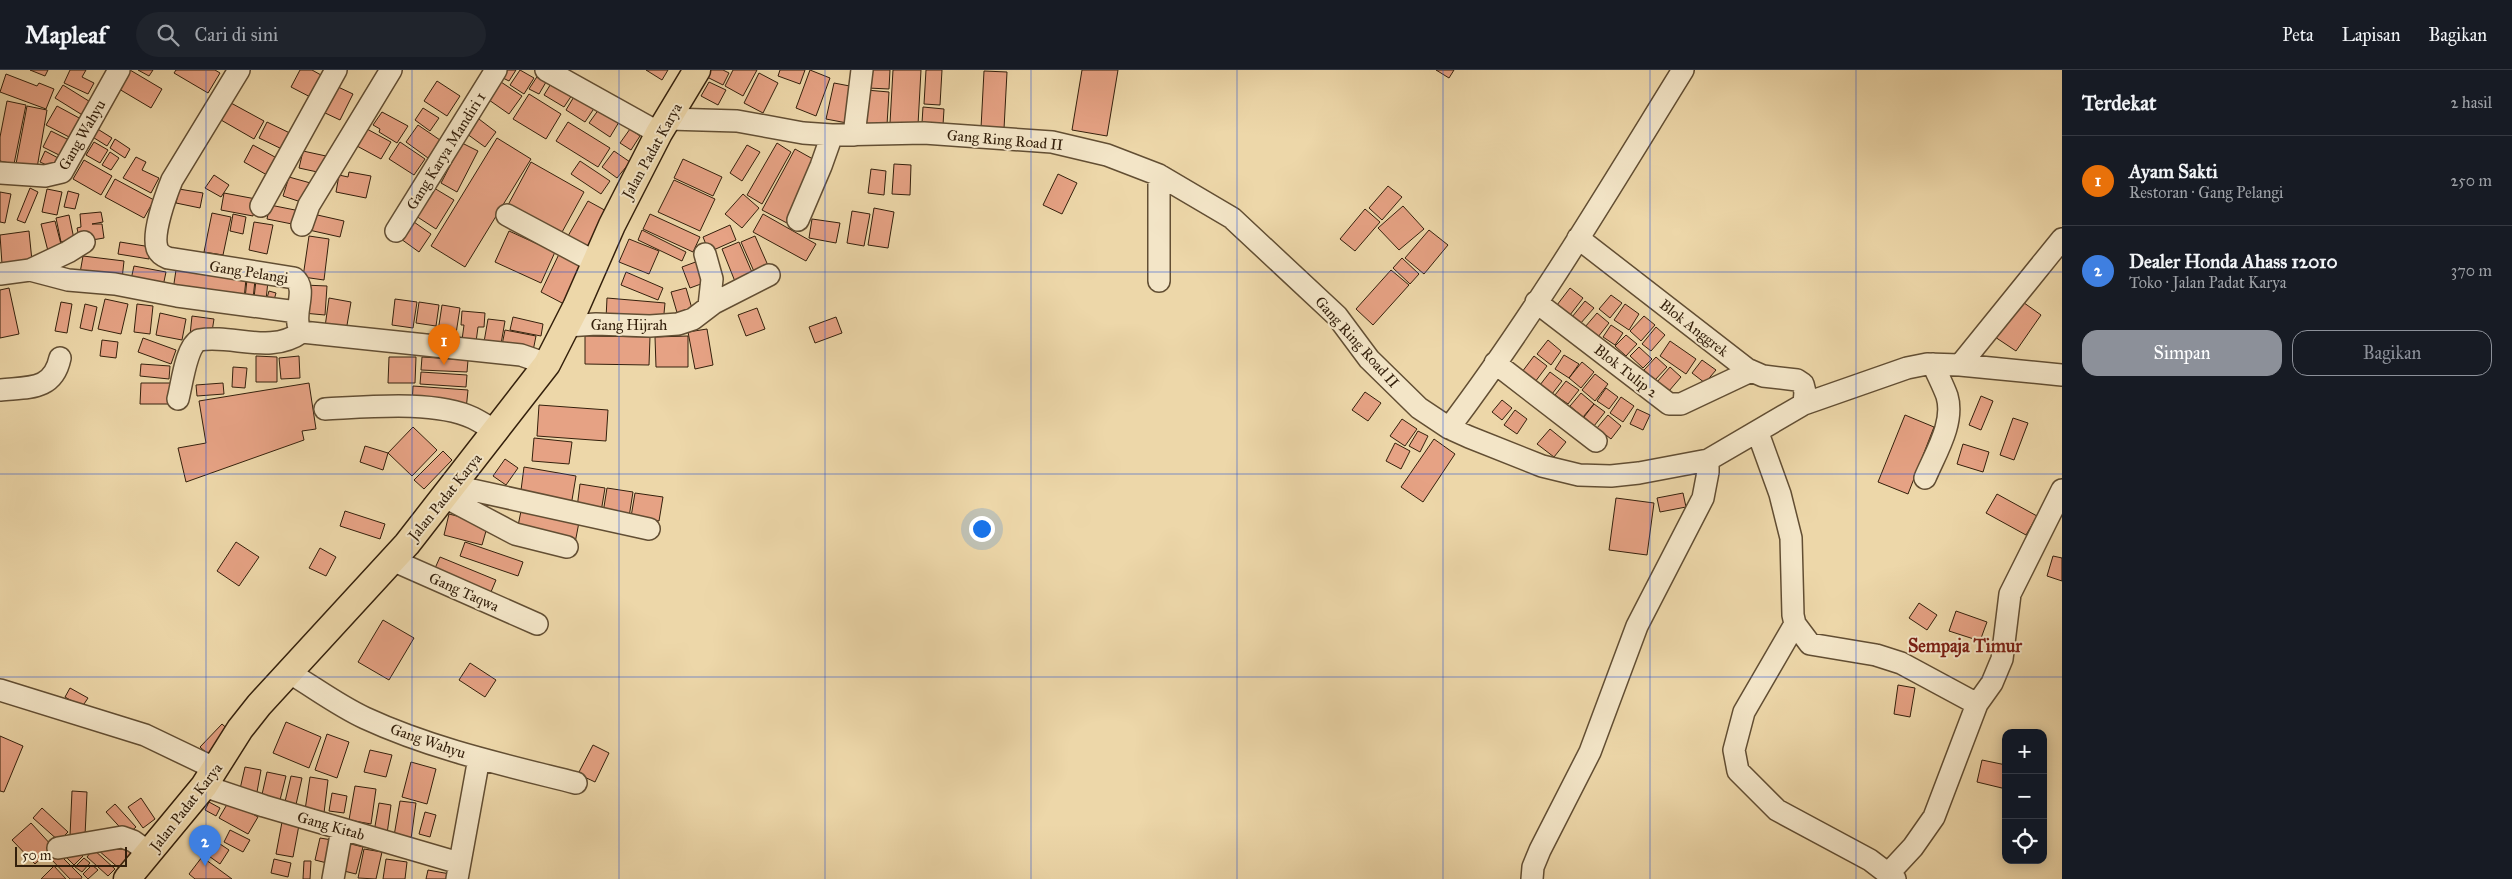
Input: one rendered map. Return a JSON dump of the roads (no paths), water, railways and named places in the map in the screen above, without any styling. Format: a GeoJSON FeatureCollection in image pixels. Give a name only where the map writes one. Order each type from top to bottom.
{"type":"FeatureCollection","features":[{"type":"Feature","properties":{"kind":"main road","name":"Jalan Padat Karya"},"geometry":{"type":"LineString","coordinates":[[127,879],[210,778],[240,730],[259,705],[392,560],[497,432],[547,364],[567,326],[595,262],[664,126],[697,70]]}},
{"type":"Feature","properties":{"kind":"street","name":"Gang Wahyu"},"geometry":{"type":"LineString","coordinates":[[0,173],[46,176],[62,172],[119,70]]}},
{"type":"Feature","properties":{"kind":"street"},"geometry":{"type":"LineString","coordinates":[[261,206],[336,70]]}},
{"type":"Feature","properties":{"kind":"street"},"geometry":{"type":"LineString","coordinates":[[302,225],[309,205],[391,70]]}},
{"type":"Feature","properties":{"kind":"street","name":"Gang Karya Mandiri 1"},"geometry":{"type":"LineString","coordinates":[[396,231],[496,70]]}},
{"type":"Feature","properties":{"kind":"street"},"geometry":{"type":"LineString","coordinates":[[546,70],[664,126]]}},
{"type":"Feature","properties":{"kind":"street"},"geometry":{"type":"LineString","coordinates":[[854,135],[862,70]]}},
{"type":"Feature","properties":{"kind":"street"},"geometry":{"type":"LineString","coordinates":[[1449,428],[1495,363],[1578,238],[1683,70]]}},
{"type":"Feature","properties":{"kind":"street","name":"Gang Pelangi"},"geometry":{"type":"LineString","coordinates":[[235,71],[172,180],[161,214],[157,249],[161,255],[168,258],[294,278],[299,285],[299,322]]}},
{"type":"Feature","properties":{"kind":"street","name":"Gang Ring Road II"},"geometry":{"type":"LineString","coordinates":[[664,126],[737,122],[803,133],[832,135],[924,133],[1052,142],[1107,155],[1158,175],[1232,218],[1337,316],[1381,372],[1420,408],[1449,428],[1542,466],[1579,475],[1611,476],[1639,473],[1708,460],[1758,433],[1804,404],[1907,368],[1932,364],[1960,364],[2062,374]]}},
{"type":"Feature","properties":{"kind":"street"},"geometry":{"type":"LineString","coordinates":[[798,220],[822,166],[832,135]]}},
{"type":"Feature","properties":{"kind":"street"},"geometry":{"type":"LineString","coordinates":[[1158,175],[1159,281]]}},
{"type":"Feature","properties":{"kind":"street"},"geometry":{"type":"LineString","coordinates":[[507,215],[595,262]]}},
{"type":"Feature","properties":{"kind":"street","name":"Blok Anggrek"},"geometry":{"type":"LineString","coordinates":[[1578,238],[1751,371],[1763,376],[1797,380],[1802,384],[1805,392],[1804,404]]}},
{"type":"Feature","properties":{"kind":"street"},"geometry":{"type":"LineString","coordinates":[[1960,364],[2062,239]]}},
{"type":"Feature","properties":{"kind":"street"},"geometry":{"type":"LineString","coordinates":[[0,274],[30,270],[68,252],[84,242]]}},
{"type":"Feature","properties":{"kind":"street"},"geometry":{"type":"LineString","coordinates":[[705,254],[712,279],[709,306]]}},
{"type":"Feature","properties":{"kind":"street"},"geometry":{"type":"LineString","coordinates":[[30,270],[68,280],[115,284],[299,322],[521,355],[547,364]]}},
{"type":"Feature","properties":{"kind":"street","name":"Gang Hijrah"},"geometry":{"type":"LineString","coordinates":[[567,326],[678,324],[692,319],[709,306],[769,275]]}},
{"type":"Feature","properties":{"kind":"street","name":"Blok Tulip 2"},"geometry":{"type":"LineString","coordinates":[[1536,302],[1669,404],[1681,404],[1751,371]]}},
{"type":"Feature","properties":{"kind":"street"},"geometry":{"type":"LineString","coordinates":[[178,399],[193,343],[206,339],[260,344],[277,343],[293,339],[299,322]]}},
{"type":"Feature","properties":{"kind":"street"},"geometry":{"type":"LineString","coordinates":[[0,390],[47,382],[54,375],[60,358]]}},
{"type":"Feature","properties":{"kind":"street"},"geometry":{"type":"LineString","coordinates":[[1495,363],[1596,441]]}},
{"type":"Feature","properties":{"kind":"street"},"geometry":{"type":"LineString","coordinates":[[1925,478],[1946,427],[1949,409],[1947,397],[1932,364]]}},
{"type":"Feature","properties":{"kind":"street"},"geometry":{"type":"LineString","coordinates":[[325,409],[391,405],[418,407],[472,418],[497,432]]}},
{"type":"Feature","properties":{"kind":"street"},"geometry":{"type":"LineString","coordinates":[[1758,433],[1780,494],[1791,538],[1793,615],[1795,624],[1805,639],[1815,646],[1851,650],[1901,663],[1977,704]]}},
{"type":"Feature","properties":{"kind":"street"},"geometry":{"type":"LineString","coordinates":[[1532,879],[1533,867],[1540,850],[1590,752],[1637,626],[1703,498],[1708,472],[1708,460]]}},
{"type":"Feature","properties":{"kind":"street"},"geometry":{"type":"LineString","coordinates":[[1795,624],[1744,712],[1734,750],[1738,771],[1777,810],[1870,860],[1891,876],[1934,818],[1977,704],[1992,683],[2002,659],[2010,594],[2062,490]]}},
{"type":"Feature","properties":{"kind":"street"},"geometry":{"type":"LineString","coordinates":[[450,491],[649,529]]}},
{"type":"Feature","properties":{"kind":"street"},"geometry":{"type":"LineString","coordinates":[[450,491],[515,534],[567,547]]}},
{"type":"Feature","properties":{"kind":"street","name":"Gang Taqwa"},"geometry":{"type":"LineString","coordinates":[[392,560],[537,624]]}},
{"type":"Feature","properties":{"kind":"street","name":"Gang Wahyu"},"geometry":{"type":"LineString","coordinates":[[290,673],[364,717],[437,745],[576,783]]}},
{"type":"Feature","properties":{"kind":"street","name":"Gang Kitab"},"geometry":{"type":"LineString","coordinates":[[0,690],[145,735],[210,778],[458,871]]}},
{"type":"Feature","properties":{"kind":"street"},"geometry":{"type":"LineString","coordinates":[[458,871],[479,758]]}},
{"type":"Feature","properties":{"kind":"street"},"geometry":{"type":"LineString","coordinates":[[333,879],[342,829]]}},
{"type":"Feature","properties":{"kind":"street"},"geometry":{"type":"LineString","coordinates":[[58,848],[122,836],[133,840],[150,853]]}},
{"type":"Feature","properties":{"kind":"place","name":"Ayam Sakti"},"geometry":{"type":"Point","coordinates":[444,365]}},
{"type":"Feature","properties":{"kind":"place","name":"Dealer Honda Ahass 12010"},"geometry":{"type":"Point","coordinates":[205,866]}},
{"type":"Feature","properties":{"kind":"district","name":"Sempaja Timur"},"geometry":{"type":"Point","coordinates":[1965,646]}}]}
